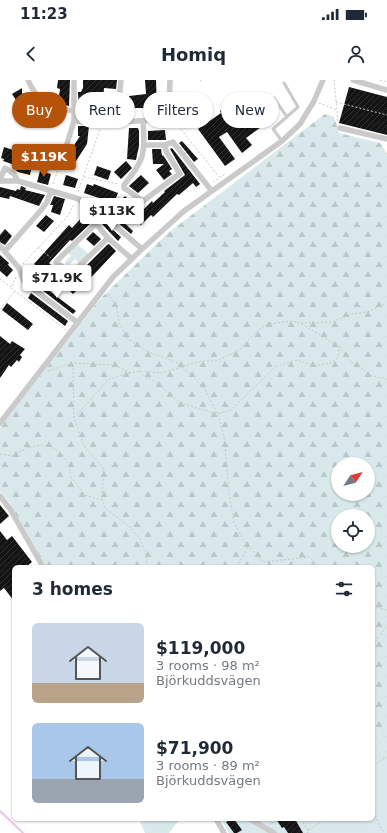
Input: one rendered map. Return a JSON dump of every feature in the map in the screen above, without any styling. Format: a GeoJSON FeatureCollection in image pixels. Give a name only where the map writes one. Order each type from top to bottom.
{"type":"FeatureCollection","features":[{"type":"Feature","properties":{"kind":"street"},"geometry":{"type":"LineString","coordinates":[[28,80],[33,92],[46,103],[73,112]]}},
{"type":"Feature","properties":{"kind":"street"},"geometry":{"type":"LineString","coordinates":[[66,146],[74,121],[74,80]]}},
{"type":"Feature","properties":{"kind":"street"},"geometry":{"type":"LineString","coordinates":[[120,92],[121,80]]}},
{"type":"Feature","properties":{"kind":"street"},"geometry":{"type":"LineString","coordinates":[[170,80],[170,92]]}},
{"type":"Feature","properties":{"kind":"street"},"geometry":{"type":"LineString","coordinates":[[0,423],[104,289],[132,259],[184,210],[282,140],[300,124],[314,101],[322,80]]}},
{"type":"Feature","properties":{"kind":"street"},"geometry":{"type":"LineString","coordinates":[[353,80],[387,90]]}},
{"type":"Feature","properties":{"kind":"street"},"geometry":{"type":"LineString","coordinates":[[135,121],[143,121]]}},
{"type":"Feature","properties":{"kind":"street"},"geometry":{"type":"LineString","coordinates":[[143,128],[145,152],[141,163],[124,187],[142,201],[180,174],[166,152],[165,145]]}},
{"type":"Feature","properties":{"kind":"street"},"geometry":{"type":"LineString","coordinates":[[340,128],[387,139]]}},
{"type":"Feature","properties":{"kind":"street"},"geometry":{"type":"LineString","coordinates":[[144,145],[165,145],[173,142],[176,144],[211,190]]}},
{"type":"Feature","properties":{"kind":"street"},"geometry":{"type":"LineString","coordinates":[[18,181],[14,174],[5,168],[0,180],[18,181],[76,197],[82,201],[92,215],[96,224],[108,238],[132,259]]}},
{"type":"Feature","properties":{"kind":"street"},"geometry":{"type":"LineString","coordinates":[[5,251],[42,209],[47,202],[50,191]]}},
{"type":"Feature","properties":{"kind":"street"},"geometry":{"type":"LineString","coordinates":[[71,274],[56,262],[80,237],[104,216],[142,249]]}},
{"type":"Feature","properties":{"kind":"street"},"geometry":{"type":"LineString","coordinates":[[66,280],[108,238]]}},
{"type":"Feature","properties":{"kind":"street"},"geometry":{"type":"LineString","coordinates":[[0,246],[19,268],[24,282],[78,323]]}},
{"type":"Feature","properties":{"kind":"street"},"geometry":{"type":"LineString","coordinates":[[0,496],[10,508],[42,565]]}},
{"type":"Feature","properties":{"kind":"street"},"geometry":{"type":"LineString","coordinates":[[217,821],[224,833]]}},
{"type":"Feature","properties":{"kind":"street"},"geometry":{"type":"LineString","coordinates":[[253,821],[274,833]]}},
{"type":"Feature","properties":{"kind":"lane"},"geometry":{"type":"LineString","coordinates":[[282,140],[273,129],[298,107],[284,83]]}},
{"type":"Feature","properties":{"kind":"lane"},"geometry":{"type":"LineString","coordinates":[[279,105],[287,117]]}},
{"type":"Feature","properties":{"kind":"path"},"geometry":{"type":"LineString","coordinates":[[334,80],[337,122],[340,128]]}},
{"type":"Feature","properties":{"kind":"path"},"geometry":{"type":"LineString","coordinates":[[380,80],[387,82]]}},
{"type":"Feature","properties":{"kind":"path"},"geometry":{"type":"LineString","coordinates":[[314,101],[336,110]]}},
{"type":"Feature","properties":{"kind":"path"},"geometry":{"type":"LineString","coordinates":[[336,102],[387,115]]}},
{"type":"Feature","properties":{"kind":"path"},"geometry":{"type":"LineString","coordinates":[[11,288],[19,268],[67,217],[76,197],[100,128]]}},
{"type":"Feature","properties":{"kind":"path"},"geometry":{"type":"LineString","coordinates":[[180,128],[219,178]]}},
{"type":"Feature","properties":{"kind":"path"},"geometry":{"type":"LineString","coordinates":[[50,191],[66,146]]}},
{"type":"Feature","properties":{"kind":"path"},"geometry":{"type":"LineString","coordinates":[[83,177],[124,187],[116,203],[104,216]]}},
{"type":"Feature","properties":{"kind":"path"},"geometry":{"type":"LineString","coordinates":[[38,247],[56,262]]}},
{"type":"Feature","properties":{"kind":"path"},"geometry":{"type":"LineString","coordinates":[[0,279],[66,330]]}},
{"type":"Feature","properties":{"kind":"path"},"geometry":{"type":"LineString","coordinates":[[104,289],[116,305],[119,323],[128,339],[149,352],[182,366],[204,389],[217,414],[224,436],[229,492],[234,523],[248,546],[263,562],[309,557],[319,565]]}},
{"type":"Feature","properties":{"kind":"path"},"geometry":{"type":"LineString","coordinates":[[0,309],[15,291]]}},
{"type":"Feature","properties":{"kind":"path"},"geometry":{"type":"LineString","coordinates":[[74,418],[108,379],[139,371],[160,373],[201,361],[217,361],[239,350],[258,330],[268,324],[291,321],[300,323],[332,322],[352,314],[367,312],[385,304]]}},
{"type":"Feature","properties":{"kind":"path"},"geometry":{"type":"LineString","coordinates":[[300,323],[340,347],[353,365],[362,368],[368,375],[387,379]]}},
{"type":"Feature","properties":{"kind":"path"},"geometry":{"type":"LineString","coordinates":[[139,371],[144,376],[154,380],[180,403],[217,414],[232,410],[275,367],[297,360],[315,366],[330,363],[337,359],[340,347]]}},
{"type":"Feature","properties":{"kind":"path"},"geometry":{"type":"LineString","coordinates":[[39,373],[73,363],[114,365],[131,373]]}},
{"type":"Feature","properties":{"kind":"path"},"geometry":{"type":"LineString","coordinates":[[73,363],[74,418],[84,446],[104,469],[102,500],[105,508],[130,527],[140,539],[147,558],[146,565]]}},
{"type":"Feature","properties":{"kind":"path"},"geometry":{"type":"LineString","coordinates":[[0,454],[12,456],[26,448],[41,445],[50,446],[62,454],[70,467],[70,476],[86,496],[102,500]]}},
{"type":"Feature","properties":{"kind":"path"},"geometry":{"type":"LineString","coordinates":[[238,565],[248,546]]}},
{"type":"Feature","properties":{"kind":"path"},"geometry":{"type":"LineString","coordinates":[[375,607],[387,610]]}},
{"type":"Feature","properties":{"kind":"path"},"geometry":{"type":"LineString","coordinates":[[375,642],[387,626]]}},
{"type":"Feature","properties":{"kind":"path"},"geometry":{"type":"LineString","coordinates":[[375,765],[387,757]]}},
{"type":"Feature","properties":{"kind":"path"},"geometry":{"type":"LineString","coordinates":[[375,816],[384,833]]}},
{"type":"Feature","properties":{"kind":"path"},"geometry":{"type":"LineString","coordinates":[[302,821],[308,830]]}},
{"type":"Feature","properties":{"kind":"path"},"geometry":{"type":"LineString","coordinates":[[307,833],[309,832],[308,830],[323,821]]}},
{"type":"Feature","properties":{"kind":"green space"},"geometry":{"type":"Polygon","coordinates":[[[325,114],[334,117],[339,133],[380,143],[387,154],[387,750],[375,727],[375,565],[45,565],[9,502],[0,491],[0,427],[100,299],[168,233],[325,114]]]}},
{"type":"Feature","properties":{"kind":"green space"},"geometry":{"type":"Polygon","coordinates":[[[77,244],[89,254],[80,264],[75,259],[68,266],[65,262],[71,256],[68,253],[77,244]]]}},
{"type":"Feature","properties":{"kind":"green space"},"geometry":{"type":"Polygon","coordinates":[[[375,727],[387,750],[387,833],[229,833],[222,821],[375,821],[375,727]]]}},
{"type":"Feature","properties":{"kind":"green space"},"geometry":{"type":"Polygon","coordinates":[[[140,821],[178,821],[169,833],[145,833],[140,821]]]}},
{"type":"Feature","properties":{"kind":"building"},"geometry":{"type":"Polygon","coordinates":[[[58,80],[70,80],[69,106],[67,105],[67,92],[60,92],[60,89],[57,88],[58,80]]]}},
{"type":"Feature","properties":{"kind":"building"},"geometry":{"type":"Polygon","coordinates":[[[83,80],[117,80],[116,89],[104,88],[104,92],[81,92],[83,88],[83,80]]]}},
{"type":"Feature","properties":{"kind":"building"},"geometry":{"type":"Polygon","coordinates":[[[145,80],[156,80],[156,92],[146,92],[145,80]]]}},
{"type":"Feature","properties":{"kind":"building"},"geometry":{"type":"Polygon","coordinates":[[[349,87],[387,97],[387,135],[339,123],[349,87]]]}},
{"type":"Feature","properties":{"kind":"building"},"geometry":{"type":"Polygon","coordinates":[[[22,88],[22,92],[15,92],[22,88]]]}},
{"type":"Feature","properties":{"kind":"building"},"geometry":{"type":"Polygon","coordinates":[[[143,94],[143,108],[135,108],[135,95],[143,94]]]}},
{"type":"Feature","properties":{"kind":"building"},"geometry":{"type":"Polygon","coordinates":[[[221,113],[221,128],[260,128],[246,138],[252,145],[242,153],[227,132],[219,137],[235,159],[225,166],[198,129],[213,128],[213,119],[221,113]]]}},
{"type":"Feature","properties":{"kind":"building"},"geometry":{"type":"Polygon","coordinates":[[[78,128],[89,128],[87,144],[76,161],[67,156],[80,136],[78,136],[78,128]]]}},
{"type":"Feature","properties":{"kind":"building"},"geometry":{"type":"Polygon","coordinates":[[[129,128],[138,128],[139,146],[136,160],[127,159],[129,128]]]}},
{"type":"Feature","properties":{"kind":"building"},"geometry":{"type":"Polygon","coordinates":[[[165,130],[166,140],[148,140],[148,131],[165,130]]]}},
{"type":"Feature","properties":{"kind":"building"},"geometry":{"type":"Polygon","coordinates":[[[182,141],[198,159],[194,162],[179,143],[182,141]]]}},
{"type":"Feature","properties":{"kind":"building"},"geometry":{"type":"Polygon","coordinates":[[[4,147],[16,151],[13,159],[32,165],[30,175],[18,172],[14,169],[15,165],[3,161],[4,159],[1,158],[4,147]]]}},
{"type":"Feature","properties":{"kind":"building"},"geometry":{"type":"Polygon","coordinates":[[[172,148],[200,184],[196,187],[193,183],[179,195],[177,194],[153,217],[151,215],[141,225],[118,203],[125,196],[142,211],[152,201],[153,203],[165,192],[164,191],[185,175],[170,149],[172,148]]]}},
{"type":"Feature","properties":{"kind":"building"},"geometry":{"type":"Polygon","coordinates":[[[152,149],[161,149],[162,156],[163,155],[172,169],[169,171],[172,174],[164,180],[156,170],[164,164],[153,164],[152,149]]]}},
{"type":"Feature","properties":{"kind":"building"},"geometry":{"type":"Polygon","coordinates":[[[126,161],[132,168],[121,179],[114,172],[126,161]]]}},
{"type":"Feature","properties":{"kind":"building"},"geometry":{"type":"Polygon","coordinates":[[[97,166],[111,171],[108,180],[94,175],[97,166]]]}},
{"type":"Feature","properties":{"kind":"building"},"geometry":{"type":"Polygon","coordinates":[[[40,171],[51,174],[48,185],[37,182],[40,171]]]}},
{"type":"Feature","properties":{"kind":"building"},"geometry":{"type":"Polygon","coordinates":[[[66,175],[78,179],[75,188],[63,185],[66,175]]]}},
{"type":"Feature","properties":{"kind":"building"},"geometry":{"type":"Polygon","coordinates":[[[141,175],[149,183],[138,193],[129,186],[141,175]]]}},
{"type":"Feature","properties":{"kind":"building"},"geometry":{"type":"Polygon","coordinates":[[[87,184],[93,186],[94,184],[118,193],[114,203],[84,193],[87,184]]]}},
{"type":"Feature","properties":{"kind":"building"},"geometry":{"type":"Polygon","coordinates":[[[21,186],[26,188],[25,190],[45,195],[39,206],[10,196],[9,199],[0,197],[0,187],[16,191],[17,189],[20,190],[21,186]]]}},
{"type":"Feature","properties":{"kind":"building"},"geometry":{"type":"Polygon","coordinates":[[[54,196],[65,199],[60,215],[51,212],[53,205],[50,205],[54,196]]]}},
{"type":"Feature","properties":{"kind":"building"},"geometry":{"type":"Polygon","coordinates":[[[113,212],[133,231],[131,234],[110,216],[113,212]]]}},
{"type":"Feature","properties":{"kind":"building"},"geometry":{"type":"Polygon","coordinates":[[[85,214],[91,223],[72,241],[70,240],[49,263],[67,280],[69,278],[72,280],[107,245],[109,244],[116,251],[84,285],[83,284],[73,294],[61,282],[59,286],[34,264],[69,225],[72,228],[85,214]]]}},
{"type":"Feature","properties":{"kind":"building"},"geometry":{"type":"Polygon","coordinates":[[[46,215],[54,221],[44,232],[36,226],[46,215]]]}},
{"type":"Feature","properties":{"kind":"building"},"geometry":{"type":"Polygon","coordinates":[[[104,222],[121,237],[118,241],[102,224],[104,222]]]}},
{"type":"Feature","properties":{"kind":"building"},"geometry":{"type":"Polygon","coordinates":[[[5,229],[12,236],[5,245],[0,242],[0,235],[5,229]]]}},
{"type":"Feature","properties":{"kind":"building"},"geometry":{"type":"Polygon","coordinates":[[[93,232],[101,239],[94,246],[86,239],[93,232]]]}},
{"type":"Feature","properties":{"kind":"building"},"geometry":{"type":"Polygon","coordinates":[[[0,255],[9,263],[8,265],[13,270],[7,277],[0,271],[0,255]]]}},
{"type":"Feature","properties":{"kind":"building"},"geometry":{"type":"Polygon","coordinates":[[[39,283],[76,311],[73,314],[37,286],[39,283]]]}},
{"type":"Feature","properties":{"kind":"building"},"geometry":{"type":"Polygon","coordinates":[[[31,293],[68,321],[65,326],[28,298],[31,293]]]}},
{"type":"Feature","properties":{"kind":"building"},"geometry":{"type":"Polygon","coordinates":[[[7,303],[33,324],[28,330],[2,310],[7,303]]]}},
{"type":"Feature","properties":{"kind":"building"},"geometry":{"type":"Polygon","coordinates":[[[0,336],[10,344],[12,341],[25,349],[20,355],[22,357],[19,362],[17,360],[11,367],[9,365],[0,378],[0,336]]]}},
{"type":"Feature","properties":{"kind":"building"},"geometry":{"type":"Polygon","coordinates":[[[0,505],[9,516],[0,524],[0,505]]]}},
{"type":"Feature","properties":{"kind":"building"},"geometry":{"type":"Polygon","coordinates":[[[0,531],[7,540],[12,536],[32,562],[28,565],[12,565],[12,598],[4,588],[0,591],[0,531]]]}},
{"type":"Feature","properties":{"kind":"building"},"geometry":{"type":"Polygon","coordinates":[[[235,821],[242,830],[234,833],[226,822],[235,821]]]}},
{"type":"Feature","properties":{"kind":"building"},"geometry":{"type":"Polygon","coordinates":[[[277,821],[296,821],[303,833],[288,833],[284,827],[282,828],[277,821]]]}},
{"type":"Feature","properties":{"kind":"waterway"},"geometry":{"type":"LineString","coordinates":[[0,811],[23,833]]}}]}
